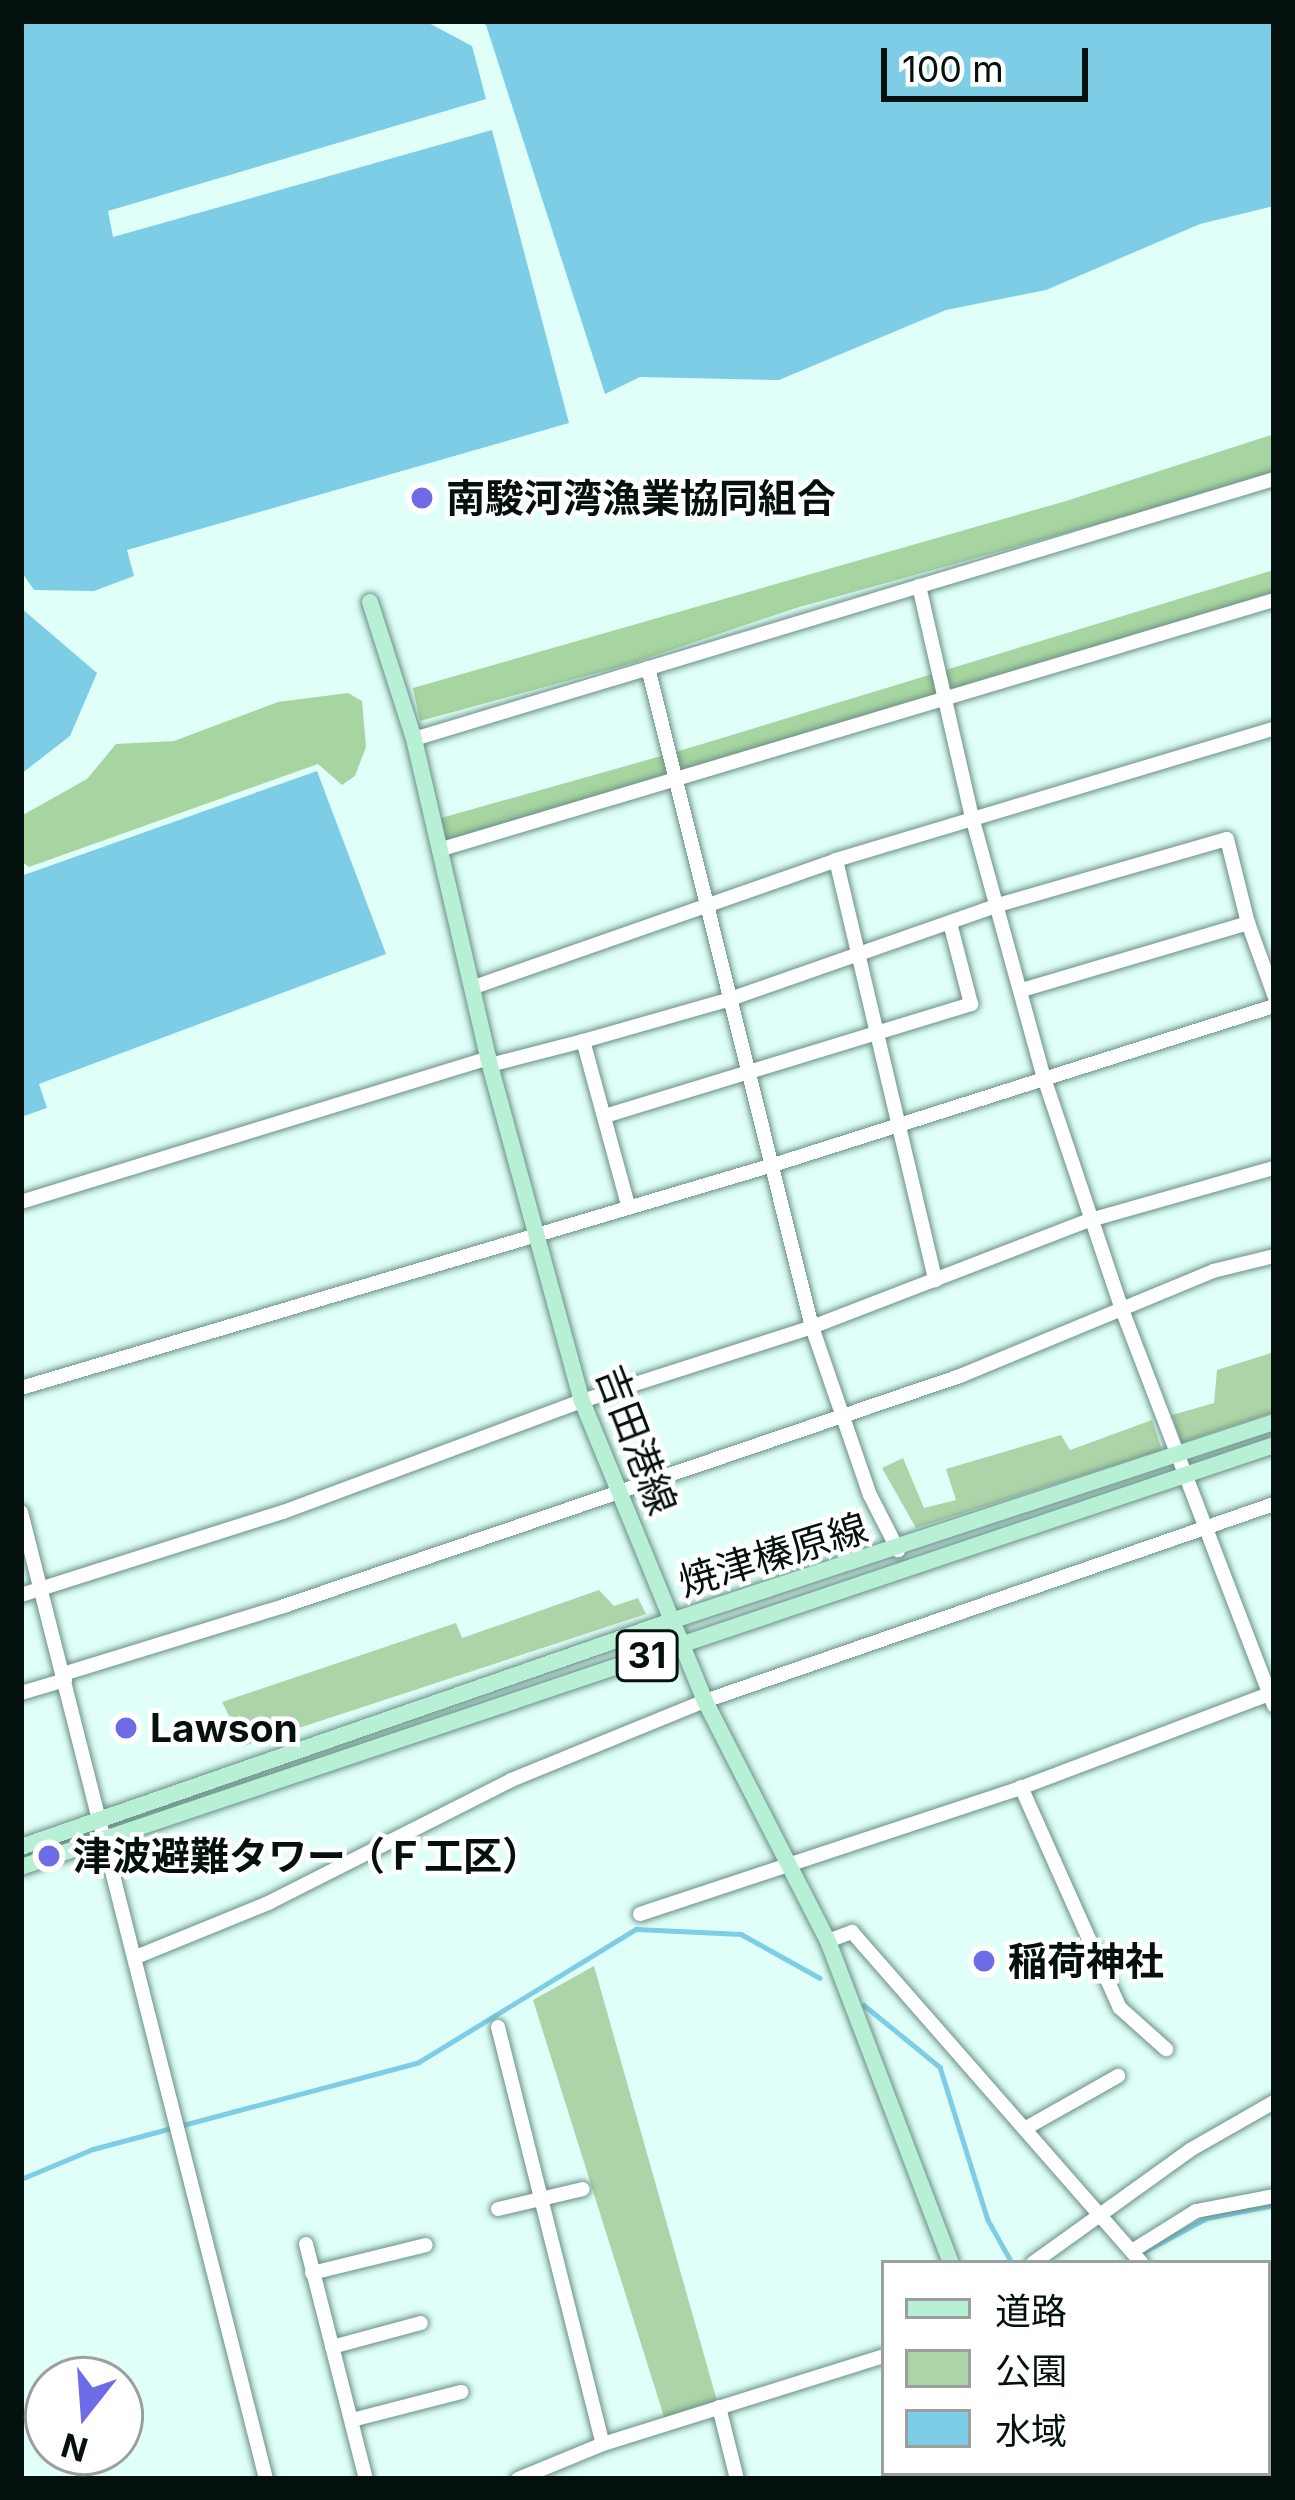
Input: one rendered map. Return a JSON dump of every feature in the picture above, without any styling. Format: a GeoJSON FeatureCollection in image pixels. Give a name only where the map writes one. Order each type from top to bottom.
{"type":"FeatureCollection","features":[{"type":"Feature","properties":{"kind":"main road","name":"吉田港線"},"geometry":{"type":"LineString","coordinates":[[370,602],[414,739],[489,1061],[582,1402],[705,1702],[827,1941],[950,2260]]}},
{"type":"Feature","properties":{"kind":"main road","name":"焼津榛原線"},"geometry":{"type":"LineString","coordinates":[[21,1867],[101,1830],[674,1620],[898,1550],[1274,1422]]}},
{"type":"Feature","properties":{"kind":"main road","name":"焼津榛原線"},"geometry":{"type":"LineString","coordinates":[[21,1847],[101,1830],[683,1644],[1274,1445]]}},
{"type":"Feature","properties":{"kind":"street"},"geometry":{"type":"LineString","coordinates":[[414,739],[1274,479]]}},
{"type":"Feature","properties":{"kind":"street"},"geometry":{"type":"LineString","coordinates":[[640,1914],[792,1866],[1273,1697],[1120,1307],[1043,1075],[972,817],[920,586]]}},
{"type":"Feature","properties":{"kind":"street"},"geometry":{"type":"LineString","coordinates":[[442,849],[1274,600]]}},
{"type":"Feature","properties":{"kind":"street"},"geometry":{"type":"LineString","coordinates":[[649,668],[672,779],[812,1328],[839,1416],[898,1550]]}},
{"type":"Feature","properties":{"kind":"street"},"geometry":{"type":"LineString","coordinates":[[474,987],[836,860],[1274,729]]}},
{"type":"Feature","properties":{"kind":"street"},"geometry":{"type":"LineString","coordinates":[[21,1202],[489,1061],[584,1041],[730,999],[998,905],[1227,839],[1248,923],[1274,995]]}},
{"type":"Feature","properties":{"kind":"street"},"geometry":{"type":"LineString","coordinates":[[836,860],[935,1280]]}},
{"type":"Feature","properties":{"kind":"street"},"geometry":{"type":"LineString","coordinates":[[605,1116],[971,1004],[950,923]]}},
{"type":"Feature","properties":{"kind":"street"},"geometry":{"type":"LineString","coordinates":[[1022,990],[1248,923]]}},
{"type":"Feature","properties":{"kind":"street"},"geometry":{"type":"LineString","coordinates":[[21,1388],[773,1165],[1043,1075],[1274,1006]]}},
{"type":"Feature","properties":{"kind":"street"},"geometry":{"type":"LineString","coordinates":[[584,1041],[628,1205]]}},
{"type":"Feature","properties":{"kind":"street"},"geometry":{"type":"LineString","coordinates":[[21,1595],[283,1512],[582,1402],[812,1328],[1090,1220],[1274,1168]]}},
{"type":"Feature","properties":{"kind":"street"},"geometry":{"type":"LineString","coordinates":[[21,1693],[960,1376],[1213,1271],[1274,1256]]}},
{"type":"Feature","properties":{"kind":"street"},"geometry":{"type":"LineString","coordinates":[[136,1957],[268,1903],[511,1780],[705,1702],[1274,1504]]}},
{"type":"Feature","properties":{"kind":"street"},"geometry":{"type":"LineString","coordinates":[[21,1512],[266,2479]]}},
{"type":"Feature","properties":{"kind":"street"},"geometry":{"type":"LineString","coordinates":[[1021,1787],[1120,2008],[1166,2049]]}},
{"type":"Feature","properties":{"kind":"street"},"geometry":{"type":"LineString","coordinates":[[827,1941],[852,1932],[1137,2257],[1196,2211],[1274,2195]]}},
{"type":"Feature","properties":{"kind":"street"},"geometry":{"type":"LineString","coordinates":[[498,2027],[603,2444]]}},
{"type":"Feature","properties":{"kind":"street"},"geometry":{"type":"LineString","coordinates":[[1026,2128],[1118,2076]]}},
{"type":"Feature","properties":{"kind":"street"},"geometry":{"type":"LineString","coordinates":[[1037,2260],[1190,2150],[1274,2102]]}},
{"type":"Feature","properties":{"kind":"street"},"geometry":{"type":"LineString","coordinates":[[498,2209],[583,2189]]}},
{"type":"Feature","properties":{"kind":"street"},"geometry":{"type":"LineString","coordinates":[[306,2244],[366,2479]]}},
{"type":"Feature","properties":{"kind":"street"},"geometry":{"type":"LineString","coordinates":[[312,2273],[426,2245]]}},
{"type":"Feature","properties":{"kind":"street"},"geometry":{"type":"LineString","coordinates":[[332,2347],[421,2323]]}},
{"type":"Feature","properties":{"kind":"street"},"geometry":{"type":"LineString","coordinates":[[518,2479],[603,2444],[881,2357]]}},
{"type":"Feature","properties":{"kind":"street"},"geometry":{"type":"LineString","coordinates":[[352,2420],[461,2392]]}},
{"type":"Feature","properties":{"kind":"street"},"geometry":{"type":"LineString","coordinates":[[719,2407],[737,2479]]}},
{"type":"Feature","properties":{"kind":"green space"},"geometry":{"type":"Polygon","coordinates":[[[1274,434],[1274,475],[796,608],[626,665],[420,721],[413,688],[1066,501],[1274,434]]]}},
{"type":"Feature","properties":{"kind":"green space"},"geometry":{"type":"Polygon","coordinates":[[[1274,570],[1274,600],[442,849],[434,820],[679,751],[1274,570]]]}},
{"type":"Feature","properties":{"kind":"green space"},"geometry":{"type":"Polygon","coordinates":[[[348,693],[362,701],[366,747],[355,776],[342,785],[318,764],[29,867],[21,861],[21,816],[87,779],[116,744],[174,741],[278,702],[348,693]]]}},
{"type":"Feature","properties":{"kind":"green space"},"geometry":{"type":"Polygon","coordinates":[[[1274,1352],[1274,1412],[1181,1443],[1172,1415],[1214,1403],[1217,1370],[1274,1352]]]}},
{"type":"Feature","properties":{"kind":"green space"},"geometry":{"type":"Polygon","coordinates":[[[1152,1420],[1162,1450],[916,1528],[882,1468],[903,1458],[924,1508],[956,1500],[946,1469],[1061,1435],[1070,1450],[1152,1420]]]}},
{"type":"Feature","properties":{"kind":"green space"},"geometry":{"type":"Polygon","coordinates":[[[599,1590],[614,1606],[638,1598],[646,1614],[244,1746],[222,1702],[456,1623],[462,1638],[599,1590]]]}},
{"type":"Feature","properties":{"kind":"green space"},"geometry":{"type":"Polygon","coordinates":[[[594,1966],[717,2401],[665,2420],[533,2000],[594,1966]]]}},
{"type":"Feature","properties":{"kind":"water"},"geometry":{"type":"Polygon","coordinates":[[[21,21],[425,21],[472,46],[486,99],[108,211],[113,237],[492,130],[569,423],[127,550],[134,576],[94,591],[34,590],[21,571],[21,21]]]}},
{"type":"Feature","properties":{"kind":"water"},"geometry":{"type":"Polygon","coordinates":[[[478,21],[1274,21],[1274,206],[1200,224],[1046,290],[946,310],[779,380],[640,377],[605,394],[486,25],[478,21]]]}},
{"type":"Feature","properties":{"kind":"water"},"geometry":{"type":"Polygon","coordinates":[[[21,608],[97,673],[70,736],[21,774],[21,608]]]}},
{"type":"Feature","properties":{"kind":"water"},"geometry":{"type":"Polygon","coordinates":[[[317,771],[386,954],[39,1084],[47,1108],[21,1117],[21,876],[317,771]]]}},
{"type":"Feature","properties":{"kind":"waterway"},"geometry":{"type":"LineString","coordinates":[[21,2179],[93,2149],[419,2062],[636,1929],[741,1934],[820,1978]]}},
{"type":"Feature","properties":{"kind":"waterway"},"geometry":{"type":"LineString","coordinates":[[864,2005],[940,2067],[988,2220],[1010,2260]]}},
{"type":"Feature","properties":{"kind":"waterway"},"geometry":{"type":"LineString","coordinates":[[1141,2253],[1207,2218],[1274,2205]]}},
{"type":"Feature","properties":{"kind":"place","name":"南駿河湾漁業協同組合"},"geometry":{"type":"Point","coordinates":[422,498]}},
{"type":"Feature","properties":{"kind":"place","name":"Lawson"},"geometry":{"type":"Point","coordinates":[126,1728]}},
{"type":"Feature","properties":{"kind":"place","name":"津波避難タワー（Ｆ工区）"},"geometry":{"type":"Point","coordinates":[49,1856]}},
{"type":"Feature","properties":{"kind":"place","name":"稲荷神社"},"geometry":{"type":"Point","coordinates":[984,1961]}}]}
